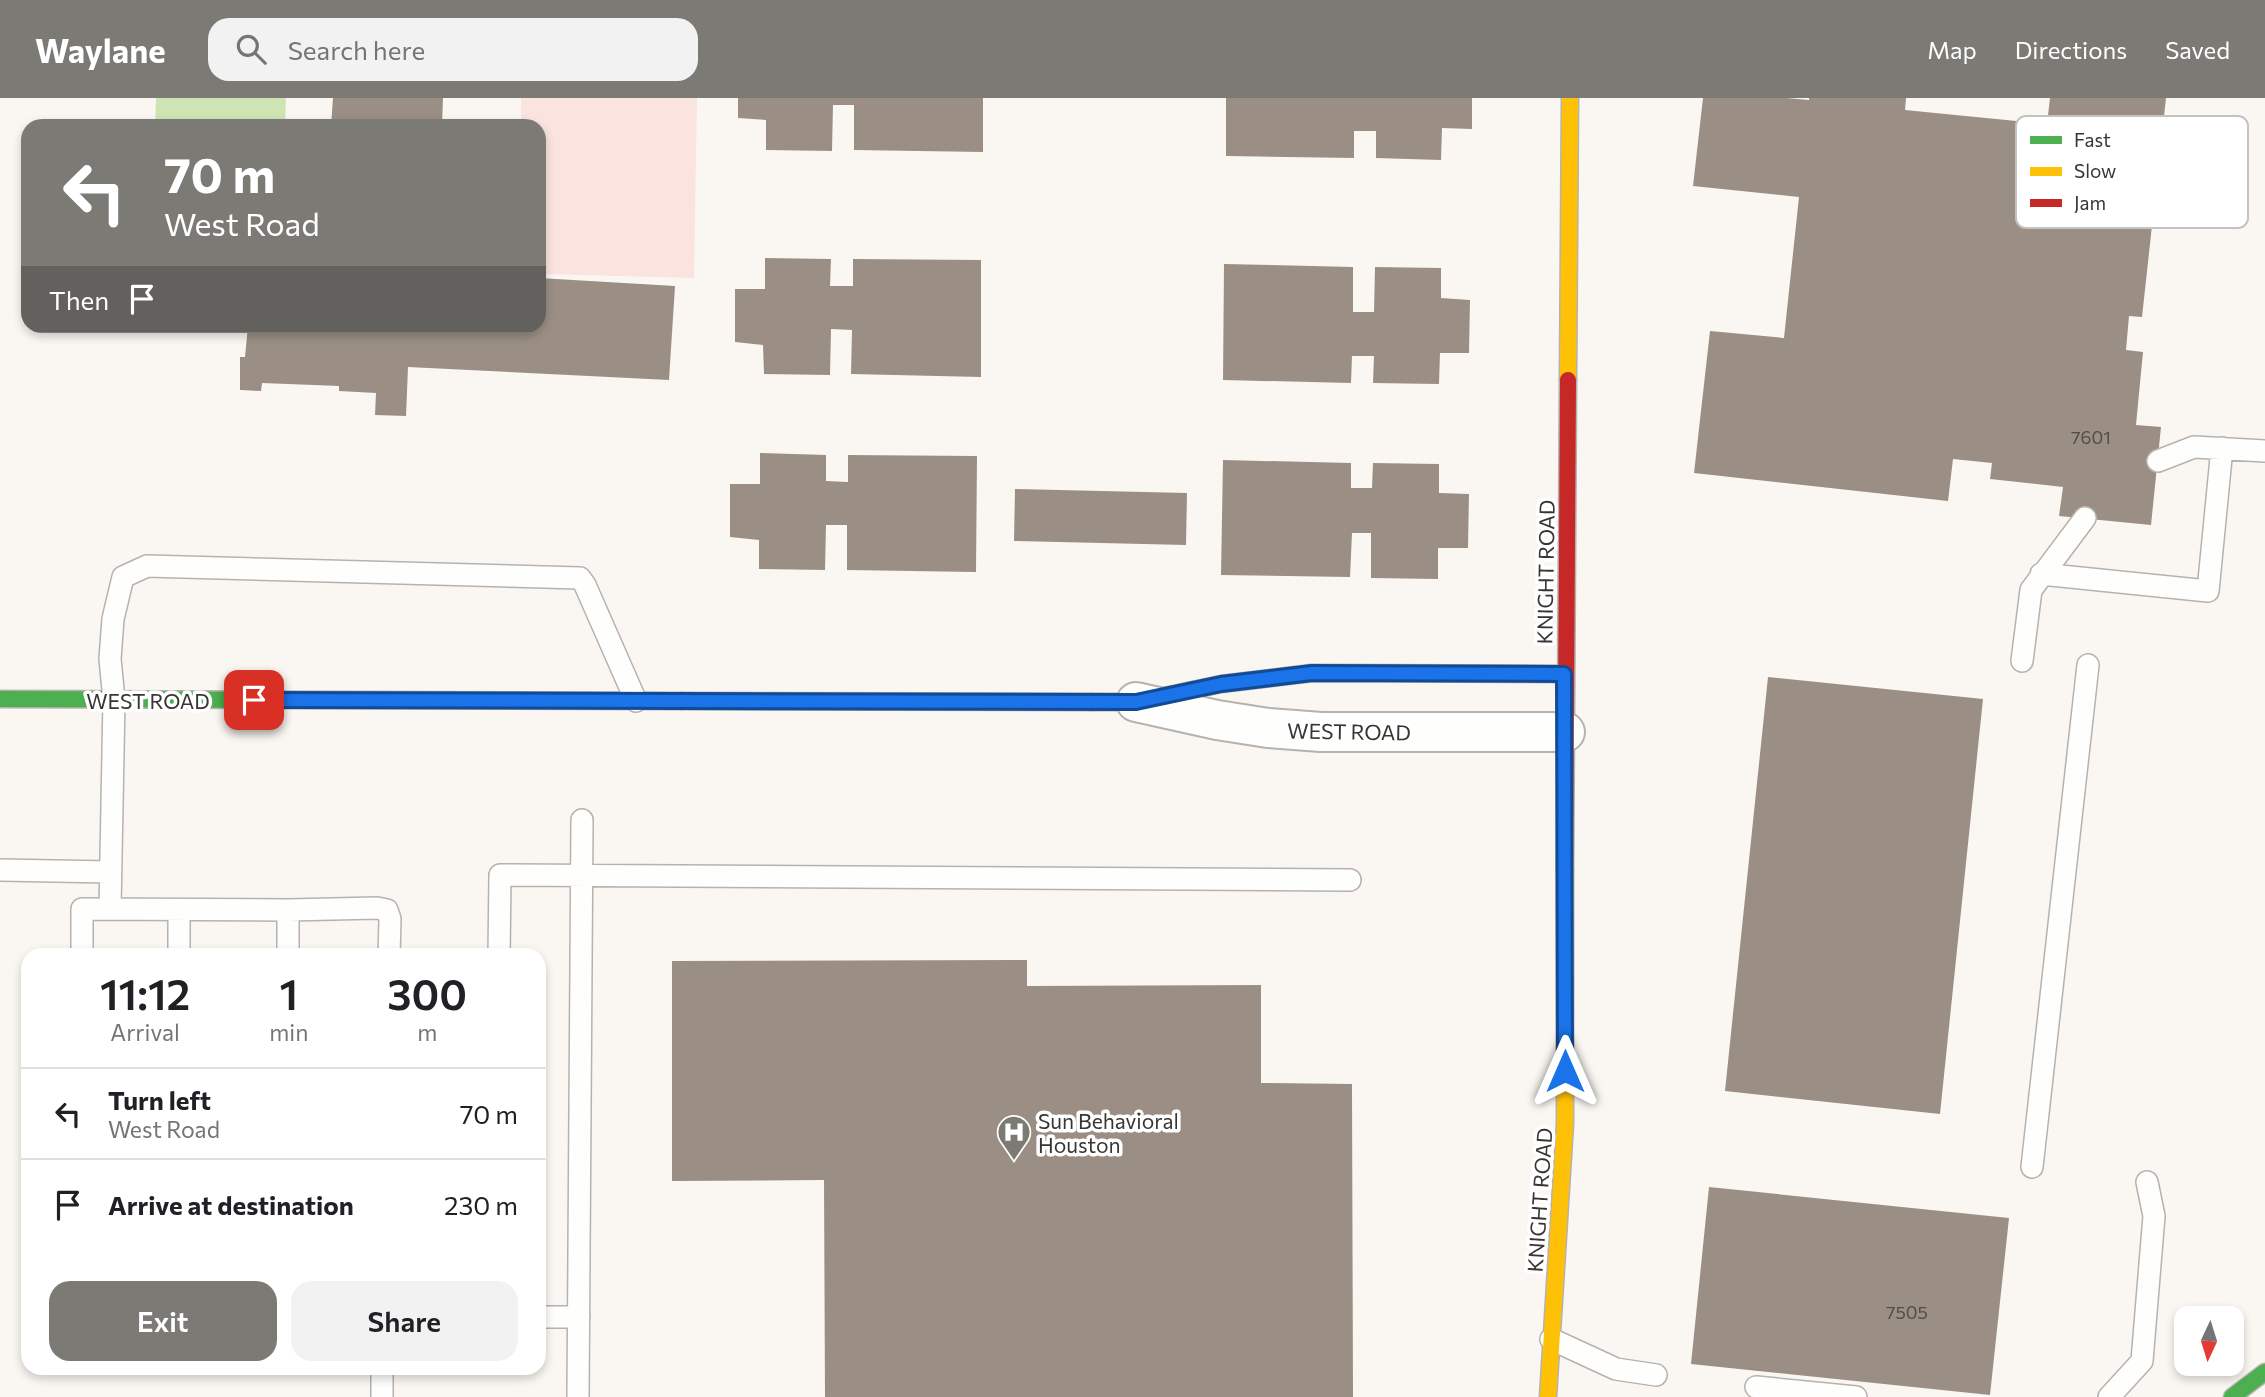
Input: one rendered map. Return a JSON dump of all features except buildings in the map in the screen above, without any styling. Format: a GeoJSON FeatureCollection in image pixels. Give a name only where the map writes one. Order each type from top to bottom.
{"type":"FeatureCollection","features":[{"type":"Feature","properties":{"kind":"street","name":"KNIGHT ROAD"},"geometry":{"type":"LineString","coordinates":[[1548,1397],[1565,1124],[1564,674],[1570,98]]}},
{"type":"Feature","properties":{"kind":"street","name":"WEST ROAD"},"geometry":{"type":"LineString","coordinates":[[0,699],[1136,702],[1221,684],[1312,673],[1564,674]]}},
{"type":"Feature","properties":{"kind":"street","name":"WEST ROAD"},"geometry":{"type":"LineString","coordinates":[[1136,702],[1268,729],[1321,732],[1565,732]]}},
{"type":"Feature","properties":{"kind":"street","name":"KNIGHT ROAD"},"geometry":{"type":"LineString","coordinates":[[1551,1339],[1561,1397]]}},
{"type":"Feature","properties":{"kind":"street"},"geometry":{"type":"LineString","coordinates":[[2232,1397],[2265,1372]]}},
{"type":"Feature","properties":{"kind":"lane"},"geometry":{"type":"LineString","coordinates":[[2158,461],[2193,447],[2265,451]]}},
{"type":"Feature","properties":{"kind":"lane"},"geometry":{"type":"LineString","coordinates":[[2041,574],[2208,590],[2222,448]]}},
{"type":"Feature","properties":{"kind":"lane"},"geometry":{"type":"LineString","coordinates":[[2022,661],[2031,590],[2085,518]]}},
{"type":"Feature","properties":{"kind":"lane"},"geometry":{"type":"LineString","coordinates":[[110,909],[114,700],[110,659],[113,619],[123,577],[148,566],[580,579],[636,701]]}},
{"type":"Feature","properties":{"kind":"lane"},"geometry":{"type":"LineString","coordinates":[[2032,1167],[2088,665]]}},
{"type":"Feature","properties":{"kind":"lane"},"geometry":{"type":"LineString","coordinates":[[578,1397],[582,820]]}},
{"type":"Feature","properties":{"kind":"lane"},"geometry":{"type":"LineString","coordinates":[[0,870],[110,872]]}},
{"type":"Feature","properties":{"kind":"lane"},"geometry":{"type":"LineString","coordinates":[[499,948],[500,875],[581,873],[1350,880]]}},
{"type":"Feature","properties":{"kind":"lane"},"geometry":{"type":"LineString","coordinates":[[82,948],[82,909],[377,908],[387,911],[390,919],[390,948]]}},
{"type":"Feature","properties":{"kind":"lane"},"geometry":{"type":"LineString","coordinates":[[179,910],[179,948]]}},
{"type":"Feature","properties":{"kind":"lane"},"geometry":{"type":"LineString","coordinates":[[288,910],[288,948]]}},
{"type":"Feature","properties":{"kind":"lane"},"geometry":{"type":"LineString","coordinates":[[2109,1397],[2142,1361],[2154,1216],[2147,1182]]}},
{"type":"Feature","properties":{"kind":"lane"},"geometry":{"type":"LineString","coordinates":[[546,1317],[579,1317]]}},
{"type":"Feature","properties":{"kind":"lane"},"geometry":{"type":"LineString","coordinates":[[1551,1339],[1616,1369],[1656,1375]]}},
{"type":"Feature","properties":{"kind":"lane"},"geometry":{"type":"LineString","coordinates":[[382,1375],[382,1397]]}},
{"type":"Feature","properties":{"kind":"lane"},"geometry":{"type":"LineString","coordinates":[[1756,1387],[1856,1397]]}},
{"type":"Feature","properties":{"kind":"shaded area"},"geometry":{"type":"Polygon","coordinates":[[[156,98],[286,98],[285,119],[155,119],[156,98]]]}},
{"type":"Feature","properties":{"kind":"shaded area"},"geometry":{"type":"Polygon","coordinates":[[[521,98],[697,98],[694,278],[546,274],[546,119],[521,119],[521,98]]]}},
{"type":"Feature","properties":{"kind":"traffic: fast"},"geometry":{"type":"LineString","coordinates":[[1091,702],[1136,702],[1221,684],[1312,673],[1565,674]]}},
{"type":"Feature","properties":{"kind":"traffic: fast"},"geometry":{"type":"LineString","coordinates":[[0,699],[681,701]]}},
{"type":"Feature","properties":{"kind":"traffic: fast"},"geometry":{"type":"LineString","coordinates":[[2232,1397],[2265,1372]]}},
{"type":"Feature","properties":{"kind":"traffic: slow"},"geometry":{"type":"LineString","coordinates":[[1568,380],[1570,98]]}},
{"type":"Feature","properties":{"kind":"traffic: slow"},"geometry":{"type":"LineString","coordinates":[[1548,1397],[1565,1124],[1565,870]]}},
{"type":"Feature","properties":{"kind":"traffic: jam"},"geometry":{"type":"LineString","coordinates":[[1565,870],[1568,380]]}},
{"type":"Feature","properties":{"kind":"traffic: jam"},"geometry":{"type":"LineString","coordinates":[[681,701],[1091,702]]}},
{"type":"Feature","properties":{"kind":"place","name":"Sun Behavioral Houston"},"geometry":{"type":"Point","coordinates":[1014,1162]}},
{"type":"Feature","properties":{"kind":"route"},"geometry":{"type":"LineString","coordinates":[[254,700],[1136,702],[1221,684],[1312,673],[1564,674],[1565,1071]]}}]}
